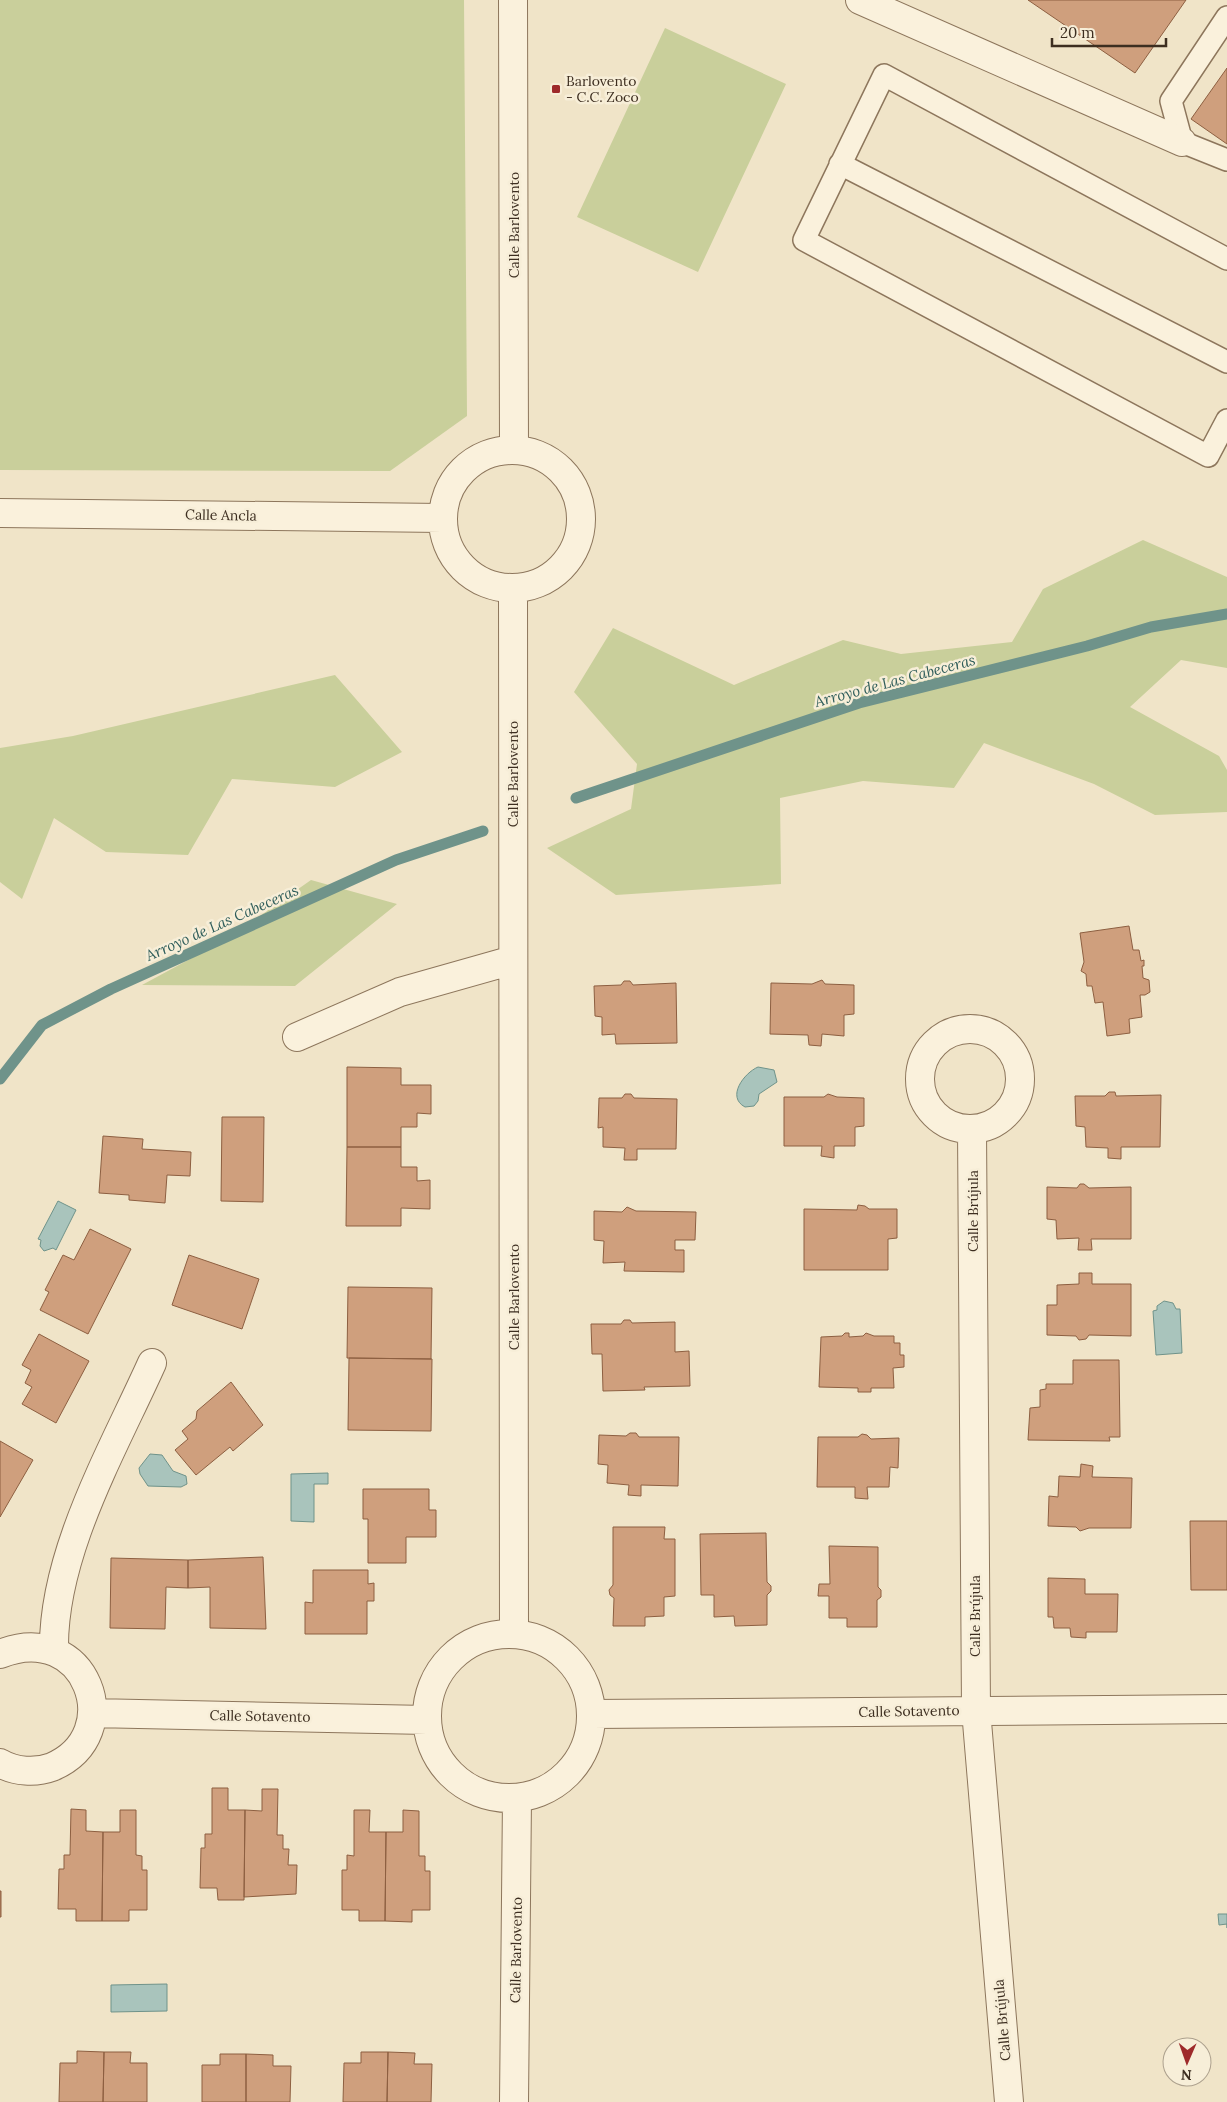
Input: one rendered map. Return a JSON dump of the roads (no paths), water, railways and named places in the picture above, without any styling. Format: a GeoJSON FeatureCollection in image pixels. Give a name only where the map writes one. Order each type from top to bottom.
{"type":"FeatureCollection","features":[{"type":"Feature","properties":{"kind":"street","name":"Calle Barlovento"},"geometry":{"type":"LineString","coordinates":[[514,0],[514,450]]}},
{"type":"Feature","properties":{"kind":"street"},"geometry":{"type":"LineString","coordinates":[[860,0],[1182,142]]}},
{"type":"Feature","properties":{"kind":"street"},"geometry":{"type":"LineString","coordinates":[[514,450],[537,454],[558,466],[573,485],[581,507],[581,531],[573,554],[557,572],[536,584],[513,588],[491,585],[470,575],[455,560],[445,540],[442,518],[449,489],[456,476],[472,461],[492,452],[514,450]]}},
{"type":"Feature","properties":{"kind":"street","name":"Calle Ancla"},"geometry":{"type":"LineString","coordinates":[[0,514],[442,518]]}},
{"type":"Feature","properties":{"kind":"street","name":"Calle Barlovento"},"geometry":{"type":"LineString","coordinates":[[513,588],[514,1634]]}},
{"type":"Feature","properties":{"kind":"street"},"geometry":{"type":"LineString","coordinates":[[297,1037],[400,992],[513,960]]}},
{"type":"Feature","properties":{"kind":"street","name":"Calle Brújula"},"geometry":{"type":"LineString","coordinates":[[972,1129],[976,1710],[1009,2102]]}},
{"type":"Feature","properties":{"kind":"street"},"geometry":{"type":"LineString","coordinates":[[54,1651],[53,1625],[65,1568],[80,1520],[152,1363]]}},
{"type":"Feature","properties":{"kind":"street"},"geometry":{"type":"LineString","coordinates":[[514,1634],[538,1639],[552,1647],[576,1668],[587,1690],[592,1714],[588,1739],[578,1761],[562,1779],[541,1792],[517,1798],[491,1796],[482,1793],[466,1786],[446,1769],[432,1746],[427,1720],[430,1692],[442,1668],[462,1649],[487,1637],[514,1634]]}},
{"type":"Feature","properties":{"kind":"street"},"geometry":{"type":"LineString","coordinates":[[0,1654],[15,1648],[35,1646],[54,1651],[71,1661],[83,1676],[91,1694],[92,1713],[88,1732],[78,1749],[63,1762],[45,1769],[26,1771],[7,1767],[0,1763]]}},
{"type":"Feature","properties":{"kind":"street","name":"Calle Sotavento"},"geometry":{"type":"LineString","coordinates":[[592,1714],[1227,1709]]}},
{"type":"Feature","properties":{"kind":"street","name":"Calle Sotavento"},"geometry":{"type":"LineString","coordinates":[[92,1713],[427,1720]]}},
{"type":"Feature","properties":{"kind":"street","name":"Calle Barlovento"},"geometry":{"type":"LineString","coordinates":[[514,2102],[517,1798]]}},
{"type":"Feature","properties":{"kind":"lane"},"geometry":{"type":"LineString","coordinates":[[1227,17],[1220,43],[1171,101],[1182,142],[1227,160]]}},
{"type":"Feature","properties":{"kind":"lane"},"geometry":{"type":"LineString","coordinates":[[1227,259],[884,75],[804,240],[1208,456],[1227,420]]}},
{"type":"Feature","properties":{"kind":"lane"},"geometry":{"type":"LineString","coordinates":[[840,164],[1227,362]]}},
{"type":"Feature","properties":{"kind":"water"},"geometry":{"type":"Polygon","coordinates":[[[758,1067],[774,1070],[777,1082],[759,1094],[758,1101],[754,1106],[745,1107],[740,1103],[737,1092],[747,1074],[758,1067]]]}},
{"type":"Feature","properties":{"kind":"water"},"geometry":{"type":"Polygon","coordinates":[[[58,1201],[76,1210],[56,1250],[53,1248],[44,1251],[40,1246],[41,1240],[38,1239],[58,1201]]]}},
{"type":"Feature","properties":{"kind":"water"},"geometry":{"type":"Polygon","coordinates":[[[1164,1301],[1173,1303],[1176,1309],[1180,1309],[1182,1353],[1156,1355],[1153,1311],[1157,1310],[1157,1306],[1164,1301]]]}},
{"type":"Feature","properties":{"kind":"water"},"geometry":{"type":"Polygon","coordinates":[[[150,1454],[162,1455],[173,1471],[186,1476],[187,1484],[181,1487],[148,1486],[140,1474],[139,1468],[150,1454]]]}},
{"type":"Feature","properties":{"kind":"water"},"geometry":{"type":"Polygon","coordinates":[[[328,1473],[328,1484],[314,1484],[314,1522],[291,1521],[291,1474],[328,1473]]]}},
{"type":"Feature","properties":{"kind":"water"},"geometry":{"type":"Polygon","coordinates":[[[1218,1914],[1227,1914],[1227,1924],[1219,1925],[1218,1914]]]}},
{"type":"Feature","properties":{"kind":"water"},"geometry":{"type":"Polygon","coordinates":[[[167,1984],[167,2011],[111,2012],[111,1985],[167,1984]]]}},
{"type":"Feature","properties":{"kind":"waterway","name":"Arroyo de Las Cabeceras"},"geometry":{"type":"LineString","coordinates":[[576,798],[859,703],[1087,646],[1151,627],[1227,614]]}},
{"type":"Feature","properties":{"kind":"waterway","name":"Arroyo de Las Cabeceras"},"geometry":{"type":"LineString","coordinates":[[0,1079],[42,1025],[111,989],[396,860],[483,831]]}},
{"type":"Feature","properties":{"kind":"place","name":"Barlovento - C.C. Zoco"},"geometry":{"type":"Point","coordinates":[556,89]}}]}
